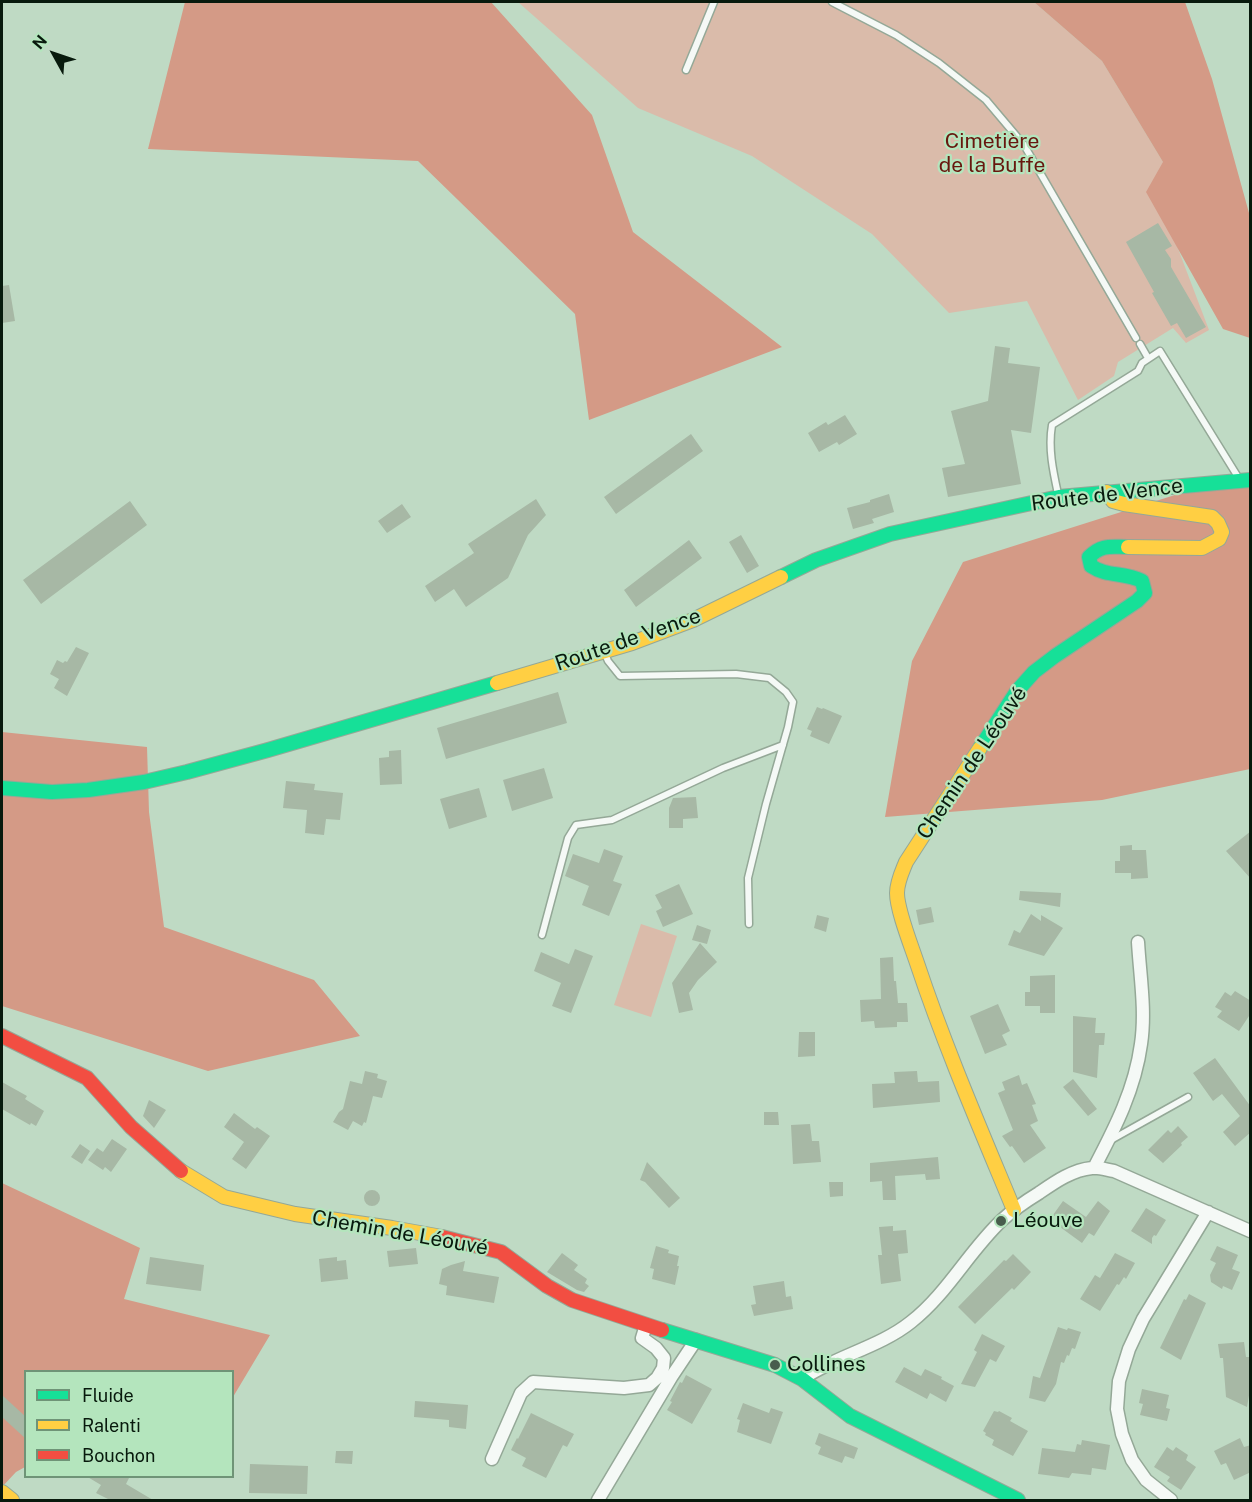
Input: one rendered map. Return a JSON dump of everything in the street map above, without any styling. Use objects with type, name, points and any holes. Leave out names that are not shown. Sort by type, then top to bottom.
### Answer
[{"type":"street","name":"Route de Vence","points":[[2,788],[52,792],[88,790],[144,782],[268,750],[632,643],[693,620],[816,560],[890,534],[1059,497],[1245,481]]},
{"type":"street","name":"Chemin de Léouvé","points":[[1014,1210],[932,1008],[901,913],[897,893],[906,861],[1017,691],[1034,672],[1137,602],[1145,593],[1142,581],[1130,575],[1097,571],[1090,566],[1089,557],[1096,550],[1106,547],[1202,548],[1220,539],[1223,531],[1220,524],[1212,517],[1124,504],[1113,501],[1107,492]]},
{"type":"street","points":[[1094,1168],[1114,1130],[1133,1084],[1142,1043],[1143,1012],[1138,942]]},
{"type":"street","name":"Chemin de Léouvé","points":[[2,1036],[87,1078],[131,1126],[181,1171],[224,1197],[296,1214],[454,1239],[501,1252],[547,1286],[572,1300],[775,1365],[802,1379],[850,1416],[1018,1500]]},
{"type":"street","points":[[802,1379],[817,1369],[891,1335],[911,1322],[932,1302],[1001,1221],[1046,1187],[1073,1173],[1094,1168],[1114,1170],[1251,1231]]},
{"type":"street","points":[[1172,1500],[1146,1480],[1132,1460],[1116,1409],[1119,1381],[1129,1349],[1143,1319],[1208,1212]]},
{"type":"street","points":[[492,1459],[521,1393],[533,1382],[624,1388],[649,1385],[663,1368],[664,1358],[656,1348],[642,1338],[646,1325]]},
{"type":"street","points":[[598,1500],[696,1340]]},
{"type":"street","points":[[2,1492],[12,1500]]},
{"type":"lane","points":[[686,70],[714,2]]},
{"type":"lane","points":[[832,2],[896,35],[939,63],[986,100],[1024,145],[1148,358]]},
{"type":"lane","points":[[1059,497],[1052,466],[1050,436],[1052,424],[1138,371],[1142,363],[1160,351],[1245,481]]},
{"type":"lane","points":[[603,651],[620,676],[735,674],[769,678],[786,692],[793,702],[748,878],[749,924]]},
{"type":"lane","points":[[542,935],[568,838],[576,825],[612,820],[723,768],[783,745]]},
{"type":"lane","points":[[1108,1142],[1188,1097]]},
{"type":"green space","name":"Cimetière de la Buffe","points":[[518,2],[1034,2],[1102,61],[1163,162],[1177,246],[1209,330],[1186,343],[1173,328],[1118,362],[1114,376],[1078,400],[1027,301],[949,313],[872,234],[752,156],[638,108]]},
{"type":"green space","points":[[641,924],[677,936],[651,1017],[614,1005]]},
{"type":"shaded area","points":[[185,2],[491,2],[592,115],[633,232],[782,347],[589,420],[575,314],[418,161],[148,149]]},
{"type":"shaded area","points":[[1034,2],[1185,2],[1212,79],[1250,215],[1250,338],[1223,329],[1146,192],[1163,162],[1102,61]]},
{"type":"shaded area","points":[[1197,488],[1250,488],[1250,769],[1102,800],[885,817],[912,661],[963,562]]},
{"type":"shaded area","points":[[2,732],[147,747],[149,812],[164,927],[314,980],[360,1036],[208,1071],[2,1006]]},
{"type":"shaded area","points":[[2,1183],[140,1248],[124,1299],[270,1335],[234,1395],[234,1370],[24,1370],[24,1468],[16,1472],[2,1487]]},
{"type":"building","points":[[1158,223],[1172,246],[1165,250],[1171,259],[1171,267],[1206,327],[1186,338],[1177,323],[1171,326],[1126,242]]},
{"type":"building","points":[[9,285],[15,321],[2,323],[2,286]]},
{"type":"building","points":[[995,346],[1010,348],[1008,363],[1040,367],[1031,433],[1011,430],[1021,484],[948,497],[942,468],[965,464],[951,411],[988,401]]},
{"type":"building","points":[[845,415],[857,434],[839,445],[837,442],[819,452],[808,433],[826,422],[828,425]]},
{"type":"building","points":[[691,434],[703,451],[616,514],[604,497]]},
{"type":"building","points":[[889,494],[894,512],[872,519],[874,523],[853,529],[847,508]]},
{"type":"building","points":[[536,499],[546,515],[528,535],[508,578],[466,607],[454,589],[435,602],[425,586],[474,553],[468,544]]},
{"type":"building","points":[[130,501],[147,525],[41,604],[23,580]]},
{"type":"building","points":[[402,504],[411,517],[387,533],[378,521]]},
{"type":"building","points":[[741,535],[759,566],[747,573],[729,542]]},
{"type":"building","points":[[689,540],[702,558],[636,607],[624,590]]},
{"type":"building","points":[[76,647],[89,653],[67,696],[54,688],[59,679],[50,674],[57,660],[67,662]]},
{"type":"building","points":[[558,692],[567,723],[446,759],[437,728]]},
{"type":"building","points":[[817,707],[842,716],[829,744],[810,736],[812,731],[807,729]]},
{"type":"building","points":[[401,750],[402,784],[380,785],[379,758],[389,757],[389,751]]},
{"type":"building","points":[[544,768],[553,798],[512,811],[503,780]]},
{"type":"building","points":[[286,781],[315,784],[314,790],[343,793],[340,820],[326,819],[324,835],[305,833],[307,810],[283,808]]},
{"type":"building","points":[[479,788],[487,817],[449,829],[440,799]]},
{"type":"building","points":[[696,797],[698,818],[683,819],[683,828],[669,828],[669,808],[673,798]]},
{"type":"building","points":[[1251,831],[1251,879],[1226,851]]},
{"type":"building","points":[[1132,845],[1132,850],[1146,850],[1148,878],[1131,879],[1131,873],[1115,873],[1115,861],[1120,861],[1120,846]]},
{"type":"building","points":[[604,849],[623,856],[613,881],[622,884],[609,916],[582,905],[589,886],[565,876],[573,854],[599,863]]},
{"type":"building","points":[[679,884],[693,914],[663,927],[656,911],[662,908],[655,895]]},
{"type":"building","points":[[1020,891],[1061,893],[1060,907],[1019,900]]},
{"type":"building","points":[[931,907],[934,922],[919,925],[916,910]]},
{"type":"building","points":[[1031,914],[1041,921],[1041,915],[1063,928],[1044,956],[1008,945],[1014,930],[1020,933]]},
{"type":"building","points":[[817,915],[829,918],[826,932],[814,928]]},
{"type":"building","points":[[697,925],[711,930],[707,944],[692,940]]},
{"type":"building","points":[[700,943],[717,962],[698,980],[689,993],[693,1010],[679,1013],[672,983]]},
{"type":"building","points":[[575,949],[593,956],[571,1013],[552,1006],[561,983],[534,971],[541,952],[569,964]]},
{"type":"building","points":[[893,957],[898,1003],[907,1003],[908,1022],[897,1022],[897,1027],[875,1028],[874,1021],[861,1022],[860,1000],[881,999],[880,958]]},
{"type":"building","points":[[1055,975],[1055,1013],[1040,1013],[1040,1006],[1025,1006],[1025,992],[1030,992],[1030,976]]},
{"type":"building","points":[[1235,991],[1251,1001],[1251,1013],[1239,1031],[1217,1017],[1222,1011],[1215,1007],[1225,992],[1231,996]]},
{"type":"building","points":[[998,1004],[1010,1031],[1002,1035],[1007,1045],[985,1054],[970,1016]]},
{"type":"building","points":[[1073,1016],[1096,1018],[1095,1033],[1105,1033],[1104,1045],[1099,1045],[1097,1078],[1073,1072]]},
{"type":"building","points":[[799,1032],[815,1032],[815,1056],[798,1057]]},
{"type":"building","points":[[1215,1058],[1251,1107],[1251,1132],[1235,1146],[1223,1132],[1240,1116],[1222,1094],[1213,1101],[1193,1073]]},
{"type":"building","points":[[365,1071],[378,1074],[377,1078],[387,1081],[382,1098],[373,1096],[366,1123],[364,1122],[362,1126],[353,1121],[348,1130],[333,1122],[343,1109],[350,1081],[362,1084]]},
{"type":"building","points":[[917,1071],[918,1082],[939,1081],[940,1102],[873,1108],[872,1084],[895,1083],[894,1072]]},
{"type":"building","points":[[1019,1075],[1022,1085],[1027,1083],[1036,1104],[1032,1105],[1038,1121],[1030,1125],[1046,1148],[1024,1163],[1002,1136],[1013,1130],[998,1093],[1005,1090],[1002,1082]]},
{"type":"building","points":[[1073,1079],[1097,1109],[1088,1116],[1063,1087]]},
{"type":"building","points":[[2,1082],[27,1096],[25,1099],[44,1111],[36,1126],[2,1109]]},
{"type":"building","points":[[149,1100],[166,1110],[154,1128],[143,1116]]},
{"type":"building","points":[[764,1112],[778,1112],[779,1125],[764,1125]]},
{"type":"building","points":[[234,1113],[255,1129],[257,1127],[270,1136],[246,1169],[232,1159],[244,1142],[224,1127]]},
{"type":"building","points":[[810,1124],[812,1141],[819,1141],[821,1162],[793,1164],[791,1125]]},
{"type":"building","points":[[1178,1126],[1188,1137],[1163,1163],[1148,1150],[1168,1130],[1171,1133]]},
{"type":"building","points":[[112,1139],[127,1149],[111,1172],[105,1167],[103,1170],[88,1160],[97,1148],[103,1152]]},
{"type":"building","points":[[80,1144],[90,1151],[82,1164],[71,1157]]},
{"type":"building","points":[[938,1157],[940,1179],[926,1180],[925,1174],[895,1176],[896,1200],[883,1200],[882,1181],[870,1182],[870,1163]]},
{"type":"building","points":[[647,1162],[680,1198],[669,1208],[645,1182],[640,1180]]},
{"type":"building","points":[[829,1182],[843,1182],[843,1196],[830,1197]]},
{"type":"building","points":[[369,1190],[375,1190],[380,1198],[378,1204],[369,1206],[364,1201],[364,1195]]},
{"type":"building","points":[[1063,1201],[1086,1217],[1098,1201],[1110,1211],[1094,1236],[1089,1233],[1082,1243],[1060,1227],[1064,1222],[1053,1215]]},
{"type":"building","points":[[1146,1208],[1166,1220],[1156,1236],[1152,1238],[1152,1244],[1131,1231]]},
{"type":"building","points":[[893,1226],[893,1231],[906,1230],[908,1253],[898,1254],[901,1281],[881,1284],[878,1255],[882,1255],[879,1227]]},
{"type":"building","points":[[656,1246],[679,1256],[675,1285],[652,1279],[654,1269],[650,1268]]},
{"type":"building","points":[[1217,1246],[1238,1255],[1232,1269],[1240,1272],[1232,1290],[1223,1286],[1222,1289],[1211,1282],[1210,1275],[1216,1263],[1210,1260]]},
{"type":"building","points":[[416,1248],[418,1264],[389,1267],[387,1251]]},
{"type":"building","points":[[562,1253],[578,1265],[574,1270],[587,1279],[585,1283],[589,1286],[584,1292],[547,1272]]},
{"type":"building","points":[[1115,1253],[1135,1263],[1126,1279],[1124,1277],[1119,1285],[1117,1284],[1100,1311],[1080,1299],[1095,1275],[1100,1278]]},
{"type":"building","points":[[1013,1254],[1031,1272],[975,1324],[958,1307],[1004,1260],[1006,1261]]},
{"type":"building","points":[[150,1257],[204,1265],[201,1291],[146,1284]]},
{"type":"building","points":[[337,1257],[337,1261],[346,1260],[348,1279],[321,1282],[319,1259]]},
{"type":"building","points":[[465,1261],[463,1271],[499,1277],[494,1303],[446,1295],[447,1286],[439,1284],[442,1269]]},
{"type":"building","points":[[784,1281],[786,1297],[791,1296],[793,1309],[754,1316],[751,1305],[756,1304],[753,1286]]},
{"type":"building","points":[[1189,1294],[1206,1303],[1181,1360],[1160,1348],[1184,1299],[1186,1300]]},
{"type":"building","points":[[1058,1327],[1081,1332],[1075,1349],[1072,1348],[1064,1363],[1061,1362],[1056,1384],[1045,1402],[1029,1398],[1033,1376],[1040,1378]]},
{"type":"building","points":[[982,1334],[1005,1346],[996,1362],[990,1359],[975,1387],[961,1384],[977,1352],[974,1350]]},
{"type":"building","points":[[1244,1342],[1246,1357],[1251,1357],[1251,1384],[1247,1407],[1226,1397],[1223,1358],[1220,1358],[1218,1344]]},
{"type":"building","points":[[904,1367],[921,1376],[925,1369],[954,1386],[946,1402],[930,1393],[927,1399],[895,1382]]},
{"type":"building","points":[[686,1375],[712,1389],[692,1424],[667,1410],[680,1382],[682,1383]]},
{"type":"building","points":[[1142,1389],[1169,1395],[1166,1408],[1170,1409],[1167,1421],[1140,1415],[1143,1404],[1139,1403]]},
{"type":"building","points":[[2,1395],[24,1415],[24,1437],[2,1417]]},
{"type":"building","points":[[415,1401],[468,1405],[466,1429],[449,1427],[449,1420],[414,1417]]},
{"type":"building","points":[[743,1403],[769,1413],[771,1408],[783,1412],[771,1444],[737,1432],[740,1420],[737,1419]]},
{"type":"building","points":[[994,1411],[999,1411],[1012,1418],[1010,1421],[1028,1431],[1013,1456],[992,1445],[994,1440],[985,1435],[983,1431]]},
{"type":"building","points":[[531,1413],[574,1434],[567,1447],[563,1445],[546,1478],[522,1466],[526,1458],[511,1450]]},
{"type":"building","points":[[819,1433],[858,1448],[854,1459],[845,1456],[842,1463],[818,1454],[821,1447],[815,1444]]},
{"type":"building","points":[[1240,1438],[1244,1447],[1251,1445],[1251,1472],[1234,1480],[1226,1463],[1221,1465],[1214,1451]]},
{"type":"building","points":[[1082,1440],[1110,1445],[1106,1470],[1092,1468],[1091,1475],[1072,1473],[1069,1478],[1038,1474],[1042,1448],[1075,1452],[1077,1444],[1081,1445]]},
{"type":"building","points":[[1167,1447],[1173,1451],[1176,1447],[1188,1455],[1186,1460],[1196,1467],[1181,1490],[1167,1481],[1170,1477],[1154,1467]]},
{"type":"building","points":[[336,1451],[353,1451],[352,1464],[335,1463]]},
{"type":"building","points":[[250,1464],[308,1466],[307,1494],[249,1493]]},
{"type":"building","points":[[89,1478],[129,1478],[126,1484],[153,1500],[110,1500],[96,1493],[101,1485]]},
{"type":"traffic: fast","points":[[781,577],[816,560],[890,534],[1059,497],[1250,480]]},
{"type":"traffic: fast","points":[[980,748],[1017,691],[1034,672],[1137,601],[1145,593],[1142,581],[1129,576],[1103,572],[1091,566],[1089,557],[1098,550],[1107,547],[1128,547]]},
{"type":"traffic: fast","points":[[2,788],[52,792],[88,790],[144,782],[268,750],[497,683]]},
{"type":"traffic: fast","points":[[662,1330],[775,1365],[802,1379],[850,1416],[1018,1500]]},
{"type":"traffic: slow","points":[[1107,492],[1113,501],[1124,504],[1212,517],[1222,532],[1219,539],[1202,548],[1128,547]]},
{"type":"traffic: slow","points":[[497,683],[632,643],[693,620],[781,577]]},
{"type":"traffic: slow","points":[[980,748],[906,862],[897,893],[899,909],[939,1026],[1014,1210]]},
{"type":"traffic: slow","points":[[181,1171],[224,1197],[295,1214],[442,1237]]},
{"type":"traffic: slow","points":[[2,1492],[12,1500]]},
{"type":"traffic: jam","points":[[2,1036],[87,1078],[131,1127],[181,1171]]},
{"type":"traffic: jam","points":[[442,1237],[501,1252],[547,1286],[572,1300],[662,1330]]},
{"type":"place","name":"Léouve","points":[[1001,1221]]},
{"type":"place","name":"Collines","points":[[775,1365]]}]
